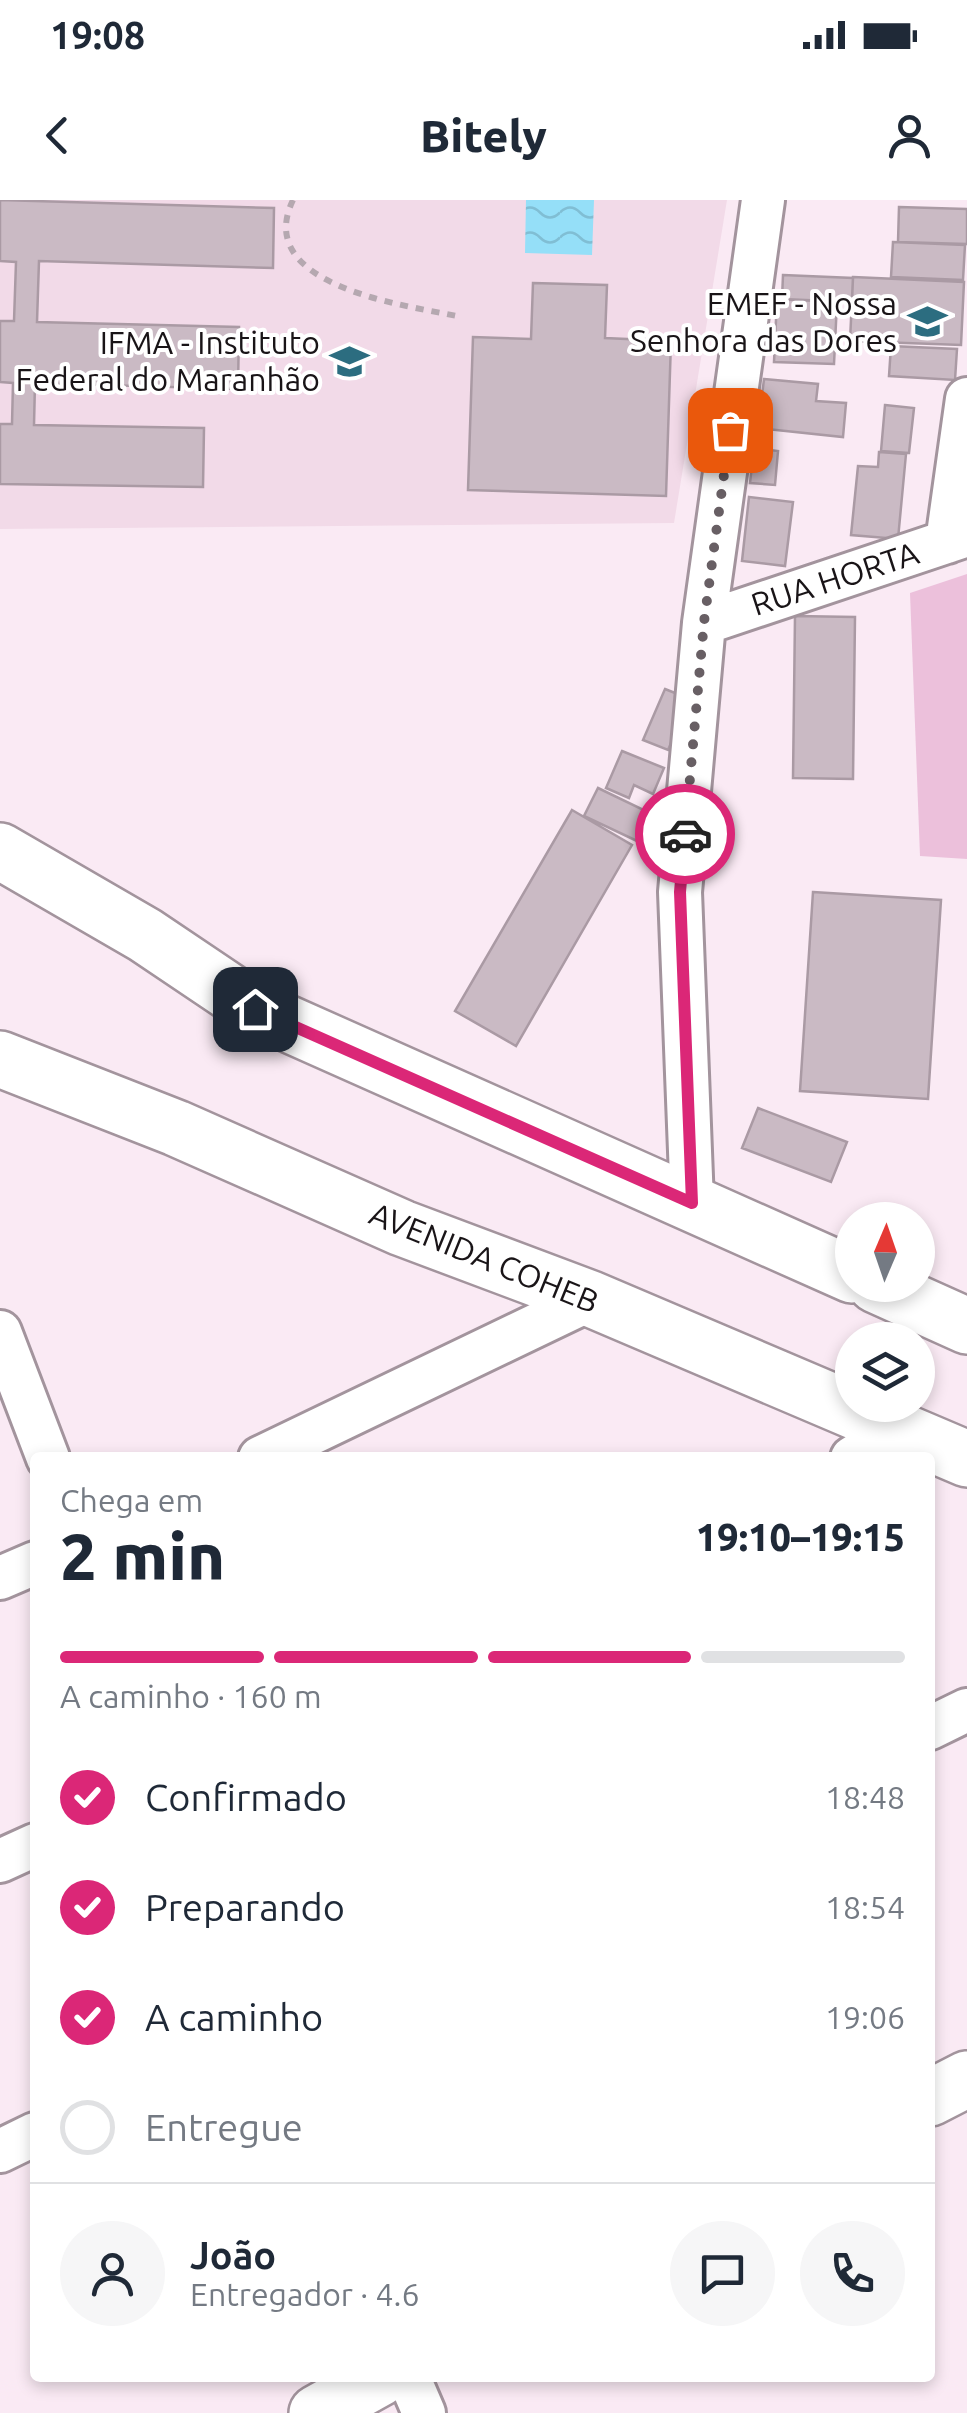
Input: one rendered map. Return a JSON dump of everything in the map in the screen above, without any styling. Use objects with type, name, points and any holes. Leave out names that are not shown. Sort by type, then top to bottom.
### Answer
[{"type":"main road","points":[[0,851],[145,935],[255,1009],[835,1267]]},
{"type":"main road","name":"AVENIDA COHEB","points":[[0,1059],[176,1128],[402,1228],[591,1299],[874,1444],[924,1452]]},
{"type":"main road","points":[[914,1302],[967,1326]]},
{"type":"main road","name":"AVENIDA COHEB","points":[[935,1454],[967,1459]]},
{"type":"main road","points":[[935,2095],[967,2079]]},
{"type":"main road","points":[[317,2413],[373,2382]]},
{"type":"street","points":[[692,1203],[680,892],[704,622],[763,200]]},
{"type":"street","points":[[957,538],[967,399]]},
{"type":"street","name":"RUA HORTA","points":[[704,622],[957,538]]},
{"type":"street","points":[[272,1452],[591,1299]]},
{"type":"street","points":[[0,1332],[46,1452]]},
{"type":"street","points":[[0,1578],[30,1565]]},
{"type":"street","points":[[935,1726],[967,1710]]},
{"type":"street","points":[[0,1861],[30,1847]]},
{"type":"street","points":[[0,2151],[30,2136]]},
{"type":"street","points":[[411,2382],[424,2413]]},
{"type":"path","points":[[293,200],[282,227],[286,244],[301,264],[366,297],[457,316]]},
{"type":"shaded area","name":"IFMA - Instituto Federal do Maranhão","points":[[0,200],[727,200],[674,523],[0,529]]},
{"type":"shaded area","points":[[967,574],[967,859],[920,856],[910,593]]},
{"type":"water","points":[[526,200],[594,200],[592,255],[525,253]]},
{"type":"building","points":[[0,200],[274,208],[273,268],[39,261],[37,322],[239,327],[238,389],[35,383],[34,425],[204,428],[203,487],[0,484],[0,424],[12,424],[13,383],[0,382],[0,321],[14,321],[16,262],[0,261]]},
{"type":"building","points":[[899,207],[967,209],[967,244],[898,242]]},
{"type":"building","points":[[893,242],[965,245],[963,280],[891,277]]},
{"type":"building","points":[[783,275],[853,278],[852,302],[782,299]]},
{"type":"building","points":[[853,277],[964,282],[961,345],[850,341]]},
{"type":"building","points":[[533,283],[607,285],[605,338],[671,341],[666,496],[468,490],[473,337],[531,339]]},
{"type":"building","points":[[777,299],[837,302],[834,364],[774,362]]},
{"type":"building","points":[[891,346],[957,349],[955,380],[889,376]]},
{"type":"building","points":[[764,379],[818,384],[816,401],[846,403],[843,437],[758,428]]},
{"type":"building","points":[[885,405],[914,408],[909,453],[881,451]]},
{"type":"building","points":[[754,448],[778,451],[775,485],[750,483]]},
{"type":"building","points":[[879,452],[906,454],[898,539],[851,535],[858,466],[878,467]]},
{"type":"building","points":[[749,497],[793,502],[785,566],[742,561]]},
{"type":"building","points":[[795,616],[855,617],[853,779],[793,778]]},
{"type":"building","points":[[665,689],[690,699],[668,750],[643,740]]},
{"type":"building","points":[[622,751],[664,768],[653,794],[634,785],[629,798],[606,788]]},
{"type":"building","points":[[598,788],[650,813],[637,841],[584,816]]},
{"type":"building","points":[[572,810],[632,845],[516,1046],[455,1011]]},
{"type":"building","points":[[813,892],[941,900],[928,1099],[800,1091]]},
{"type":"building","points":[[758,1108],[847,1142],[831,1182],[742,1148]]},
{"type":"way so far","points":[[685,834],[704,622],[730,430]]},
{"type":"place","name":"EMEF - Nossa Senhora das Dores","points":[[927,322]]},
{"type":"place","name":"IFMA - Instituto Federal do Maranhão","points":[[350,361]]},
{"type":"route","points":[[255,1009],[692,1203],[680,892],[685,834]]}]
